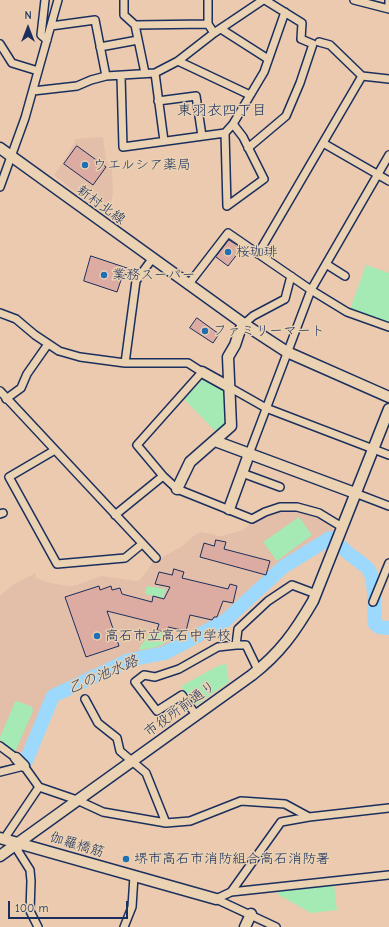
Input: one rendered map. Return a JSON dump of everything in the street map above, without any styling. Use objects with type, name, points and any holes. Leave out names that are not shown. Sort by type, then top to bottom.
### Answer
[{"type":"street","points":[[45,0],[41,35],[47,40]]},
{"type":"street","points":[[0,187],[25,118],[58,0]]},
{"type":"street","points":[[124,0],[124,15],[135,25],[145,74]]},
{"type":"street","points":[[208,0],[208,24],[214,33]]},
{"type":"street","points":[[33,91],[77,86],[106,76],[121,76],[155,72],[178,61],[214,33],[264,0],[302,23],[301,39],[313,44],[300,83],[286,116],[248,148]]},
{"type":"street","points":[[354,0],[388,9],[389,0]]},
{"type":"street","points":[[121,76],[123,147],[225,133],[233,124],[264,72],[285,12]]},
{"type":"street","points":[[51,26],[96,20],[106,76]]},
{"type":"street","points":[[135,25],[208,24]]},
{"type":"street","points":[[221,29],[268,59]]},
{"type":"street","points":[[100,47],[138,40]]},
{"type":"street","points":[[319,42],[330,45],[362,76],[389,79]]},
{"type":"street","points":[[0,44],[12,63],[38,71]]},
{"type":"street","points":[[178,61],[250,95]]},
{"type":"street","points":[[155,72],[164,141]]},
{"type":"street","points":[[258,254],[362,76]]},
{"type":"street","points":[[158,101],[196,96],[202,136]]},
{"type":"street","points":[[225,133],[227,206],[264,179],[243,137],[233,124]]},
{"type":"street","points":[[323,143],[389,181]]},
{"type":"street","name":"新村北線","points":[[0,148],[187,284],[287,352],[389,397]]},
{"type":"street","points":[[229,509],[311,290],[389,155]]},
{"type":"street","points":[[187,284],[228,232],[311,290],[347,312],[389,327]]},
{"type":"street","points":[[125,363],[136,281],[152,259]]},
{"type":"street","points":[[326,264],[345,276]]},
{"type":"street","points":[[177,489],[190,462],[231,426],[228,357],[235,345],[240,330],[253,316],[285,299],[291,276]]},
{"type":"street","points":[[0,313],[16,319],[35,336],[59,351],[80,357],[125,363],[188,363],[266,408],[389,455]]},
{"type":"street","points":[[6,399],[20,388],[27,374],[48,344]]},
{"type":"street","points":[[202,372],[137,445],[162,476],[177,489],[252,519],[265,512],[280,507],[298,508],[319,513],[342,527]]},
{"type":"street","points":[[0,391],[156,558]]},
{"type":"street","name":"市役所前通り","points":[[0,856],[258,670],[278,652],[299,625],[316,594],[389,409]]},
{"type":"street","points":[[215,441],[389,506]]},
{"type":"street","points":[[55,450],[9,477],[56,564],[125,558],[142,544]]},
{"type":"street","points":[[242,473],[280,487]]},
{"type":"street","points":[[115,515],[162,476]]},
{"type":"street","points":[[373,602],[389,563]]},
{"type":"street","points":[[236,645],[238,629],[268,601],[292,585],[316,594]]},
{"type":"street","points":[[196,715],[182,695],[157,711],[135,682],[144,675],[155,677],[179,669],[218,647],[236,645],[246,645],[258,670]]},
{"type":"street","points":[[85,699],[98,723],[117,738],[120,751],[146,773],[166,823]]},
{"type":"street","points":[[0,746],[24,766],[39,787],[76,800],[103,812],[166,823],[190,821],[241,801],[285,804],[309,817]]},
{"type":"street","points":[[0,772],[24,766]]},
{"type":"street","points":[[2,838],[39,787]]},
{"type":"street","points":[[230,892],[281,822],[309,817],[389,808]]},
{"type":"street","name":"伽羅橋筋","points":[[2,838],[216,899]]},
{"type":"street","points":[[20,842],[18,851],[30,870],[30,911],[38,927]]},
{"type":"street","points":[[216,899],[230,892],[389,875]]},
{"type":"street","points":[[124,927],[132,907],[134,876]]},
{"type":"street","points":[[216,899],[251,914],[276,927]]},
{"type":"street","points":[[245,927],[251,914]]},
{"type":"shaded area","points":[[103,137],[106,160],[112,169],[113,192],[110,208],[99,207],[75,192],[54,175],[76,139]]},
{"type":"shaded area","name":"高石市立高石中学校","points":[[306,510],[330,522],[333,530],[330,536],[283,567],[224,620],[165,652],[123,661],[54,693],[48,701],[27,755],[18,751],[14,753],[0,741],[0,596],[14,584],[36,573],[35,578],[50,583],[70,586],[101,576],[137,581],[141,579],[153,562],[181,547],[196,534],[201,532],[222,536],[243,530],[251,521],[272,511]]},
{"type":"green space","points":[[366,265],[389,273],[389,324],[350,309]]},
{"type":"green space","points":[[207,379],[226,390],[228,414],[225,424],[218,434],[184,399],[202,380]]},
{"type":"green space","points":[[299,517],[312,535],[277,561],[263,542]]},
{"type":"green space","points":[[147,586],[166,589],[163,598],[145,594]]},
{"type":"green space","points":[[157,630],[173,634],[170,639],[163,644],[140,650],[139,648],[151,632]]},
{"type":"green space","points":[[226,663],[229,682],[197,705],[192,704],[181,686]]},
{"type":"green space","points":[[17,701],[32,707],[33,711],[15,752],[0,740],[0,737],[15,702]]},
{"type":"green space","points":[[334,885],[337,910],[311,913],[277,894],[279,891]]},
{"type":"building","name":"ウエルシア薬局","points":[[77,146],[106,167],[93,185],[64,164]]},
{"type":"building","name":"桜珈琲","points":[[229,240],[242,248],[228,266],[216,257]]},
{"type":"building","name":"業務スーパー","points":[[91,256],[130,269],[128,275],[123,274],[117,292],[84,281]]},
{"type":"building","name":"ファミリーマート","points":[[197,318],[219,334],[213,343],[190,328]]},
{"type":"building","points":[[216,540],[226,542],[224,549],[270,561],[266,575],[200,557],[204,543],[214,546]]},
{"type":"building","points":[[174,569],[184,572],[182,578],[228,589],[230,584],[237,586],[233,603],[223,601],[217,617],[214,617],[212,620],[190,615],[186,631],[168,627],[167,633],[157,630],[159,624],[107,611],[119,646],[86,657],[65,597],[99,586],[100,590],[111,586],[112,590],[120,588],[122,594],[152,602],[153,596],[164,599],[170,587],[155,584],[159,572],[172,575]]},
{"type":"waterway","name":"乙の池水路","points":[[26,761],[53,696],[129,660],[165,653],[225,621],[283,567],[330,538]]},
{"type":"waterway","name":"乙の池水路","points":[[342,547],[362,563],[371,574],[374,587],[375,624],[379,627],[389,628]]},
{"type":"place","name":"ウエルシア薬局","points":[[85,165]]},
{"type":"place","name":"桜珈琲","points":[[228,252]]},
{"type":"place","name":"業務スーパー","points":[[104,275]]},
{"type":"place","name":"ファミリーマート","points":[[205,331]]},
{"type":"place","name":"高石市立高石中学校","points":[[97,636]]},
{"type":"place","name":"堺市高石市消防組合高石消防署","points":[[126,859]]},
{"type":"district","name":"東羽衣四丁目","points":[[222,111]]}]
